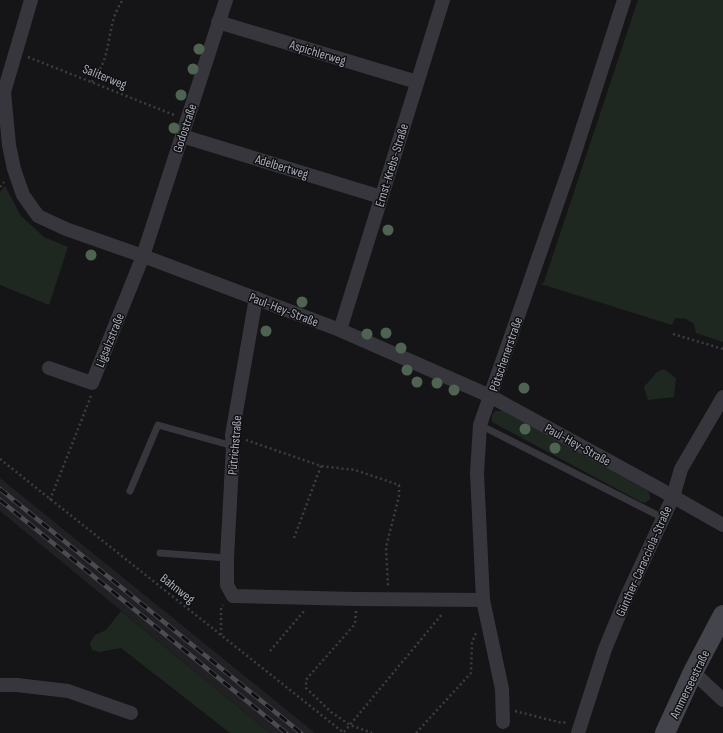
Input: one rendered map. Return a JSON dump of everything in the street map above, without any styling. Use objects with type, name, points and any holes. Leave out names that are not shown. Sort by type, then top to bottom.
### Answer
[{"type":"main road","name":"Ammerseestraße","points":[[665,733],[693,672],[723,615]]},
{"type":"street","name":"Paul-Hey-Straße","points":[[31,0],[2,92],[9,145],[14,169],[23,196],[38,216],[66,229],[143,256],[340,330],[490,396],[723,525]]},
{"type":"street","name":"Godostraße","points":[[143,256],[226,0]]},
{"type":"street","name":"Ernst-Krebs-Straße","points":[[340,330],[443,0]]},
{"type":"street","name":"Pötschenerstraße","points":[[503,722],[502,689],[484,605],[477,473],[480,424],[572,161],[624,0]]},
{"type":"street","name":"Aspichlerweg","points":[[218,22],[417,82]]},
{"type":"street","name":"Adelbertweg","points":[[182,136],[381,197]]},
{"type":"street","name":"Ligsalzstraße","points":[[49,368],[92,383],[143,256]]},
{"type":"street","name":"Pütrichstraße","points":[[231,592],[227,585],[227,558],[233,441],[256,298]]},
{"type":"street","name":"Günther-Caracciola-Straße","points":[[580,728],[605,649],[626,598],[673,497],[681,469],[723,397]]},
{"type":"street","points":[[231,592],[233,596],[357,599],[455,599],[484,605]]},
{"type":"street","points":[[693,672],[723,700]]},
{"type":"street","points":[[0,685],[17,685],[68,691],[131,713]]},
{"type":"lane","points":[[130,491],[158,424],[233,441]]},
{"type":"lane","points":[[480,424],[663,518]]},
{"type":"lane","points":[[160,553],[227,558]]},
{"type":"path","points":[[92,82],[105,58],[111,26],[123,0]]},
{"type":"path","name":"Saliterweg","points":[[15,51],[187,120]]},
{"type":"path","points":[[673,334],[723,349]]},
{"type":"path","points":[[50,500],[93,391],[92,383]]},
{"type":"path","points":[[233,441],[321,466],[355,470],[399,485],[399,496],[386,547],[389,599]]},
{"type":"path","name":"Bahnweg","points":[[0,459],[344,733]]},
{"type":"path","points":[[294,538],[321,466]]},
{"type":"path","points":[[221,635],[221,608],[231,592]]},
{"type":"path","points":[[270,651],[306,608],[308,598]]},
{"type":"path","points":[[357,599],[355,624],[306,680],[306,688],[331,712],[350,724],[372,733]]},
{"type":"path","points":[[344,733],[455,599]]},
{"type":"path","points":[[416,733],[471,673],[472,642],[484,605]]},
{"type":"path","points":[[503,707],[562,722],[569,722],[580,728]]},
{"type":"shaded area","points":[[638,0],[723,0],[723,342],[696,333],[694,324],[686,319],[675,318],[672,325],[541,284],[544,282]]},
{"type":"shaded area","points":[[5,186],[21,216],[44,237],[68,247],[49,305],[0,285],[0,192]]},
{"type":"shaded area","points":[[664,369],[676,378],[674,397],[648,400],[644,387],[657,372]]},
{"type":"shaded area","points":[[495,411],[503,411],[648,491],[650,499],[645,503],[641,502],[492,422],[492,415]]},
{"type":"shaded area","points":[[0,478],[315,733],[270,733],[0,511]]},
{"type":"shaded area","points":[[121,611],[270,733],[230,733],[121,648],[99,652],[92,650],[90,643],[95,635],[106,630]]},
{"type":"railway","points":[[0,489],[301,733]]},
{"type":"railway","points":[[0,500],[286,733]]}]
